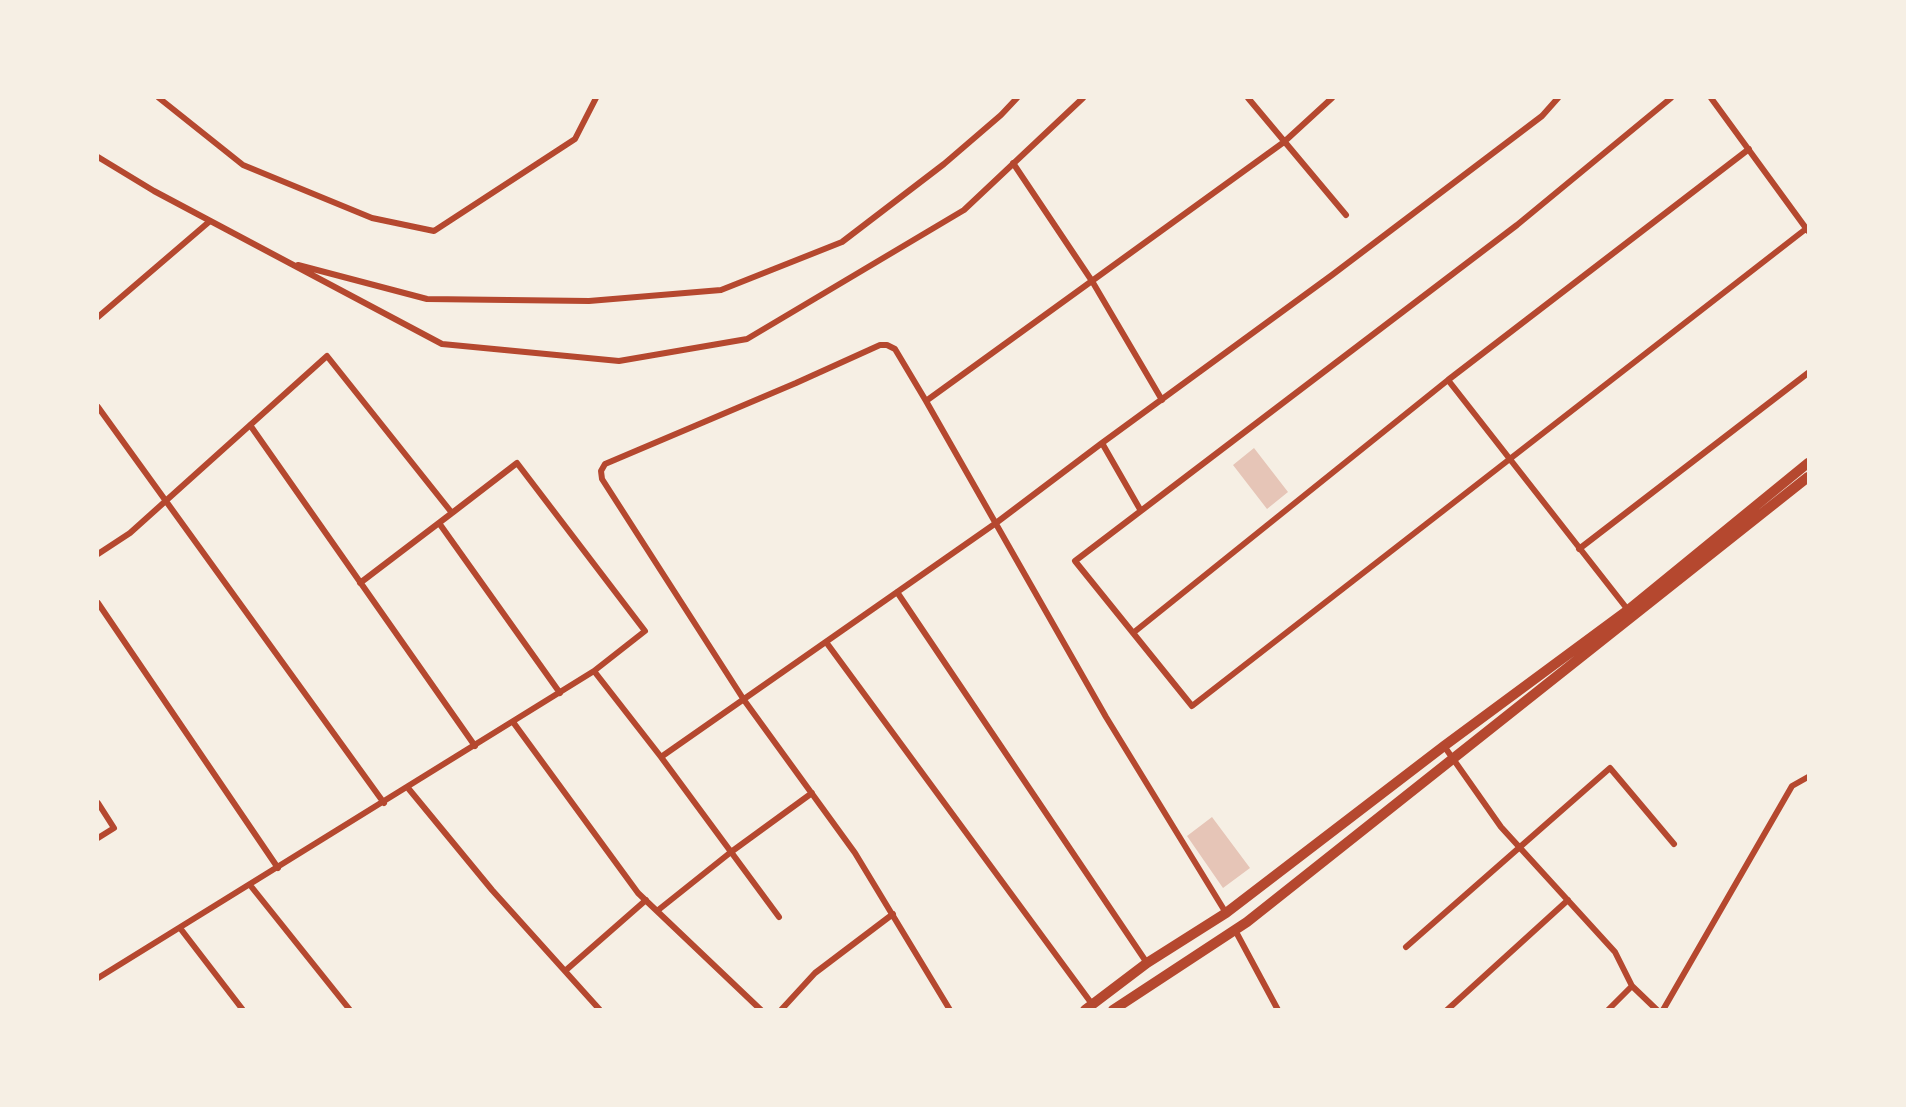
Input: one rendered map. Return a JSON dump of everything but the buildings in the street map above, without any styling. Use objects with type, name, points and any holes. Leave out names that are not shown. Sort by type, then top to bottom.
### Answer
[{"type":"street","points":[[159,98],[243,165],[372,218],[434,231],[575,139],[596,98]]},
{"type":"street","points":[[287,262],[427,299],[589,301],[721,290],[842,242],[944,164],[1001,115],[1017,98]]},
{"type":"street","points":[[98,158],[210,221],[442,344],[619,361],[747,339],[964,210],[1083,98]]},
{"type":"street","points":[[1248,98],[1346,215]]},
{"type":"street","points":[[926,401],[1284,142],[1332,98]]},
{"type":"street","points":[[661,758],[996,523],[1332,275],[1542,116],[1558,98]]},
{"type":"street","points":[[1671,98],[1517,225],[1075,561],[1191,706],[1808,230],[1711,98]]},
{"type":"street","points":[[1133,633],[1448,380],[1749,149]]},
{"type":"street","points":[[1014,163],[1092,281],[1162,400]]},
{"type":"street","points":[[98,317],[210,221]]},
{"type":"street","points":[[950,1010],[855,853],[744,700],[602,479],[601,471],[605,464],[880,345],[887,345],[895,349],[1106,717],[1226,913]]},
{"type":"street","points":[[98,554],[130,533],[327,356],[452,513]]},
{"type":"street","points":[[1579,549],[1809,374]]},
{"type":"street","points":[[1448,380],[1628,610]]},
{"type":"street","points":[[98,407],[384,803]]},
{"type":"street","points":[[250,425],[475,746]]},
{"type":"street","points":[[1102,443],[1141,511]]},
{"type":"street","points":[[98,978],[560,693],[594,671],[645,631],[517,463],[360,583]]},
{"type":"street","points":[[826,642],[1088,1007],[1147,963],[1226,913],[1444,746],[1628,610],[1809,463]]},
{"type":"street","points":[[1113,1010],[1235,930],[1809,477]]},
{"type":"street","points":[[439,523],[560,693]]},
{"type":"street","points":[[897,592],[1147,963]]},
{"type":"street","points":[[98,603],[278,868]]},
{"type":"street","points":[[594,671],[779,917]]},
{"type":"street","points":[[513,722],[645,900],[761,1010]]},
{"type":"street","points":[[1444,746],[1501,827],[1615,952],[1632,986],[1657,1010]]},
{"type":"street","points":[[1406,947],[1610,768],[1674,844]]},
{"type":"street","points":[[1663,1010],[1792,786],[1809,777]]},
{"type":"street","points":[[408,788],[492,890],[600,1010]]},
{"type":"street","points":[[657,911],[731,852],[812,793]]},
{"type":"street","points":[[98,803],[114,828],[98,838]]},
{"type":"street","points":[[250,885],[350,1010]]},
{"type":"street","points":[[565,971],[645,900]]},
{"type":"street","points":[[1447,1010],[1568,900]]},
{"type":"street","points":[[781,1010],[815,973],[893,914]]},
{"type":"street","points":[[180,928],[243,1010]]},
{"type":"street","points":[[1235,930],[1278,1010]]},
{"type":"street","points":[[1608,1010],[1632,986]]}]
